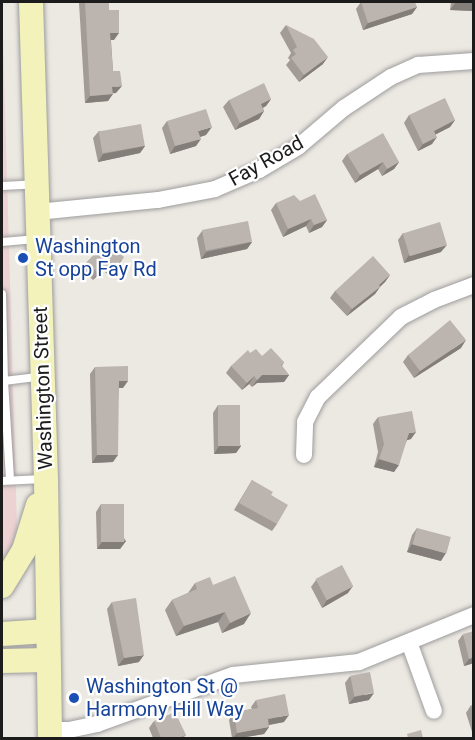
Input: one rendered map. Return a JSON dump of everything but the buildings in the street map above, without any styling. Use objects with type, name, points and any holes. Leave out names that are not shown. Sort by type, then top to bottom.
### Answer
[{"type":"main road","name":"Washington Street","points":[[31,2],[46,479],[47,660],[53,736]]},
{"type":"main road","points":[[2,586],[24,550],[46,479]]},
{"type":"main road","points":[[2,634],[47,631]]},
{"type":"main road","points":[[2,661],[47,660]]},
{"type":"street","name":"Fay Road","points":[[37,212],[158,200],[215,189],[259,170],[297,147],[344,108],[391,77],[418,65],[474,62]]},
{"type":"street","points":[[304,455],[305,422],[318,398],[401,317],[434,300],[474,285]]},
{"type":"street","points":[[53,736],[97,724],[233,675],[359,662],[474,615]]},
{"type":"street","points":[[409,642],[434,711]]},
{"type":"lane","points":[[2,186],[36,184]]},
{"type":"lane","points":[[2,242],[38,239]]},
{"type":"lane","points":[[2,294],[6,481],[46,479]]},
{"type":"lane","points":[[4,381],[42,376]]},
{"type":"shaded area","points":[[2,3],[17,528],[2,567]]},
{"type":"place","name":"Washington St opp Fay Rd","points":[[23,258]]},
{"type":"place","name":"Washington St @ Harmony Hill Way","points":[[74,698]]}]
